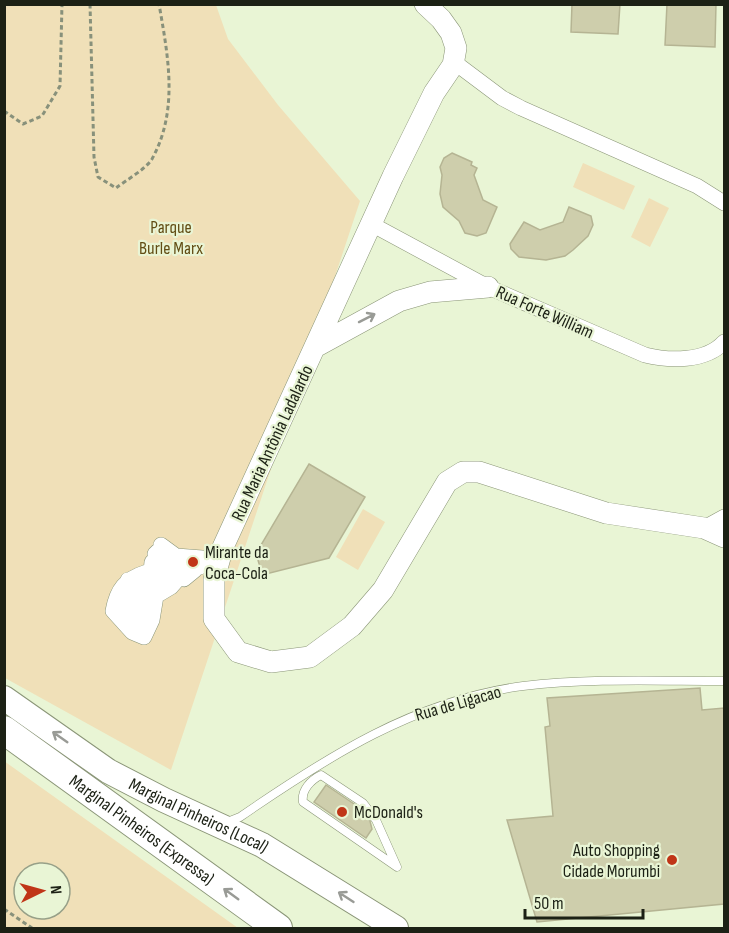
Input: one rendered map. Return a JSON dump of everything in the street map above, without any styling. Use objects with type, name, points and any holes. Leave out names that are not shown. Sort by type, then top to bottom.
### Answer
[{"type":"highway","name":"Marginal Pinheiros (Expressa)","points":[[4,730],[278,928]]},
{"type":"main road","name":"Marginal Pinheiros (Local)","points":[[4,698],[108,771],[164,800],[220,824],[292,862],[396,928]]},
{"type":"street","points":[[425,4],[452,33],[456,48],[454,62],[502,98],[696,186],[724,203]]},
{"type":"street","name":"Rua Maria Antônia Ladalardo","points":[[454,62],[434,93],[223,547],[214,579],[214,619],[238,652],[271,662],[310,657],[352,626],[383,590],[447,482],[463,472],[478,472],[606,513],[704,528],[724,537]]},
{"type":"street","name":"Rua Forte William","points":[[373,225],[488,287],[654,357],[682,359],[724,344]]},
{"type":"street","points":[[315,347],[399,301],[430,292],[488,287]]},
{"type":"street","points":[[704,528],[724,518]]},
{"type":"street","points":[[136,585],[119,606],[133,624],[143,627],[144,613],[149,600],[163,587],[152,577],[133,584],[126,607],[131,616],[138,616],[138,608],[151,595],[155,586],[139,584],[136,585],[116,593],[113,611],[132,632],[144,637],[152,620],[156,596],[171,587],[177,580],[165,581],[158,576],[152,571],[152,562],[184,579],[195,570],[174,566],[155,554],[158,550],[169,562],[200,567],[202,558],[176,556],[161,545]]},
{"type":"lane","name":"Rua de Ligacao","points":[[220,824],[240,817],[315,765],[368,736],[411,717],[484,693],[579,681],[724,681]]},
{"type":"lane","points":[[321,775],[326,776],[363,803],[376,820],[397,867],[306,806],[302,797],[314,778],[321,775]]},
{"type":"path","points":[[4,111],[23,124],[42,116],[60,86],[62,4]]},
{"type":"path","points":[[90,4],[94,157],[98,177],[116,188],[151,160],[169,114],[169,61],[159,4]]},
{"type":"path","points":[[4,909],[32,928]]},
{"type":"green space","name":"Parque Burle Marx","points":[[5,5],[216,5],[228,39],[278,105],[360,201],[171,770],[5,678]]},
{"type":"green space","points":[[583,163],[635,186],[624,210],[573,187]]},
{"type":"green space","points":[[649,198],[669,208],[650,247],[631,237]]},
{"type":"green space","points":[[363,509],[385,522],[358,570],[336,557]]},
{"type":"green space","points":[[4,761],[238,928],[5,928]]},
{"type":"building","points":[[572,4],[620,4],[618,34],[571,32]]},
{"type":"building","points":[[667,4],[716,4],[715,47],[665,45]]},
{"type":"building","points":[[452,153],[472,162],[471,165],[477,168],[474,175],[483,200],[497,207],[486,233],[477,236],[465,233],[459,221],[443,207],[440,194],[442,175],[440,167],[444,158]]},
{"type":"building","points":[[569,207],[591,216],[593,225],[588,236],[565,256],[546,260],[519,257],[511,249],[510,244],[524,222],[540,230],[563,222]]},
{"type":"building","points":[[309,464],[365,497],[329,558],[266,574],[261,570],[257,557],[260,556],[258,550]]},
{"type":"building","points":[[700,688],[702,710],[724,708],[724,904],[537,922],[507,820],[553,816],[545,727],[550,726],[547,698]]},
{"type":"building","points":[[326,785],[360,808],[370,821],[372,829],[366,838],[314,802]]},
{"type":"place","name":"Mirante da Coca-Cola","points":[[193,562]]},
{"type":"place","name":"McDonald's","points":[[342,812]]},
{"type":"place","name":"Auto Shopping Cidade Morumbi","points":[[672,860]]}]
